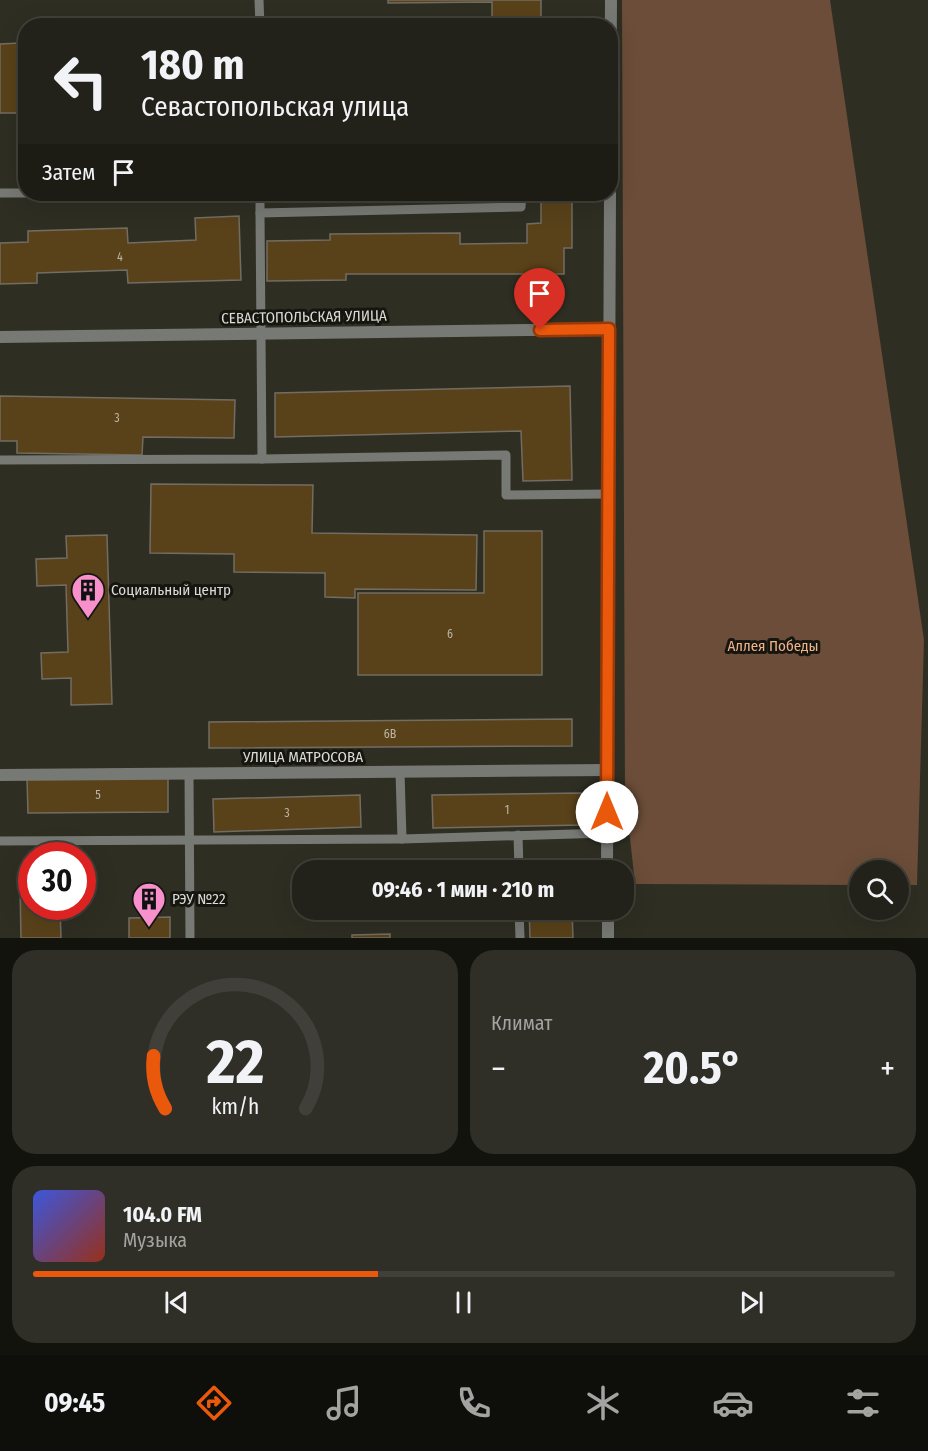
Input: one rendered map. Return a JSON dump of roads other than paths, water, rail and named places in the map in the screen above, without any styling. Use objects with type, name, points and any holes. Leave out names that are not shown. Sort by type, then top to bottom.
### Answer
[{"type":"street","points":[[611,0],[611,18]]},
{"type":"street","points":[[608,860],[610,201]]},
{"type":"street","name":"СЕВАСТОПОЛЬСКАЯ УЛИЦА","points":[[0,338],[609,329]]},
{"type":"street","name":"УЛИЦА МАТРОСОВА","points":[[0,775],[607,770]]},
{"type":"street","points":[[608,920],[608,938]]},
{"type":"lane","points":[[260,0],[260,18]]},
{"type":"lane","points":[[0,193],[18,193]]},
{"type":"lane","points":[[260,201],[262,459]]},
{"type":"lane","points":[[260,213],[521,207],[521,201]]},
{"type":"lane","points":[[0,460],[506,455],[506,495],[609,494]]},
{"type":"lane","points":[[400,772],[402,838]]},
{"type":"lane","points":[[189,773],[190,938]]},
{"type":"lane","points":[[0,841],[189,841],[608,833]]},
{"type":"lane","points":[[518,835],[519,860]]},
{"type":"lane","points":[[519,920],[520,938]]},
{"type":"place","name":"Социальный центр","points":[[88,619]]},
{"type":"place","name":"РЭУ №22","points":[[149,928]]},
{"type":"park label","name":"Аллея Победы","points":[[773,646]]}]
